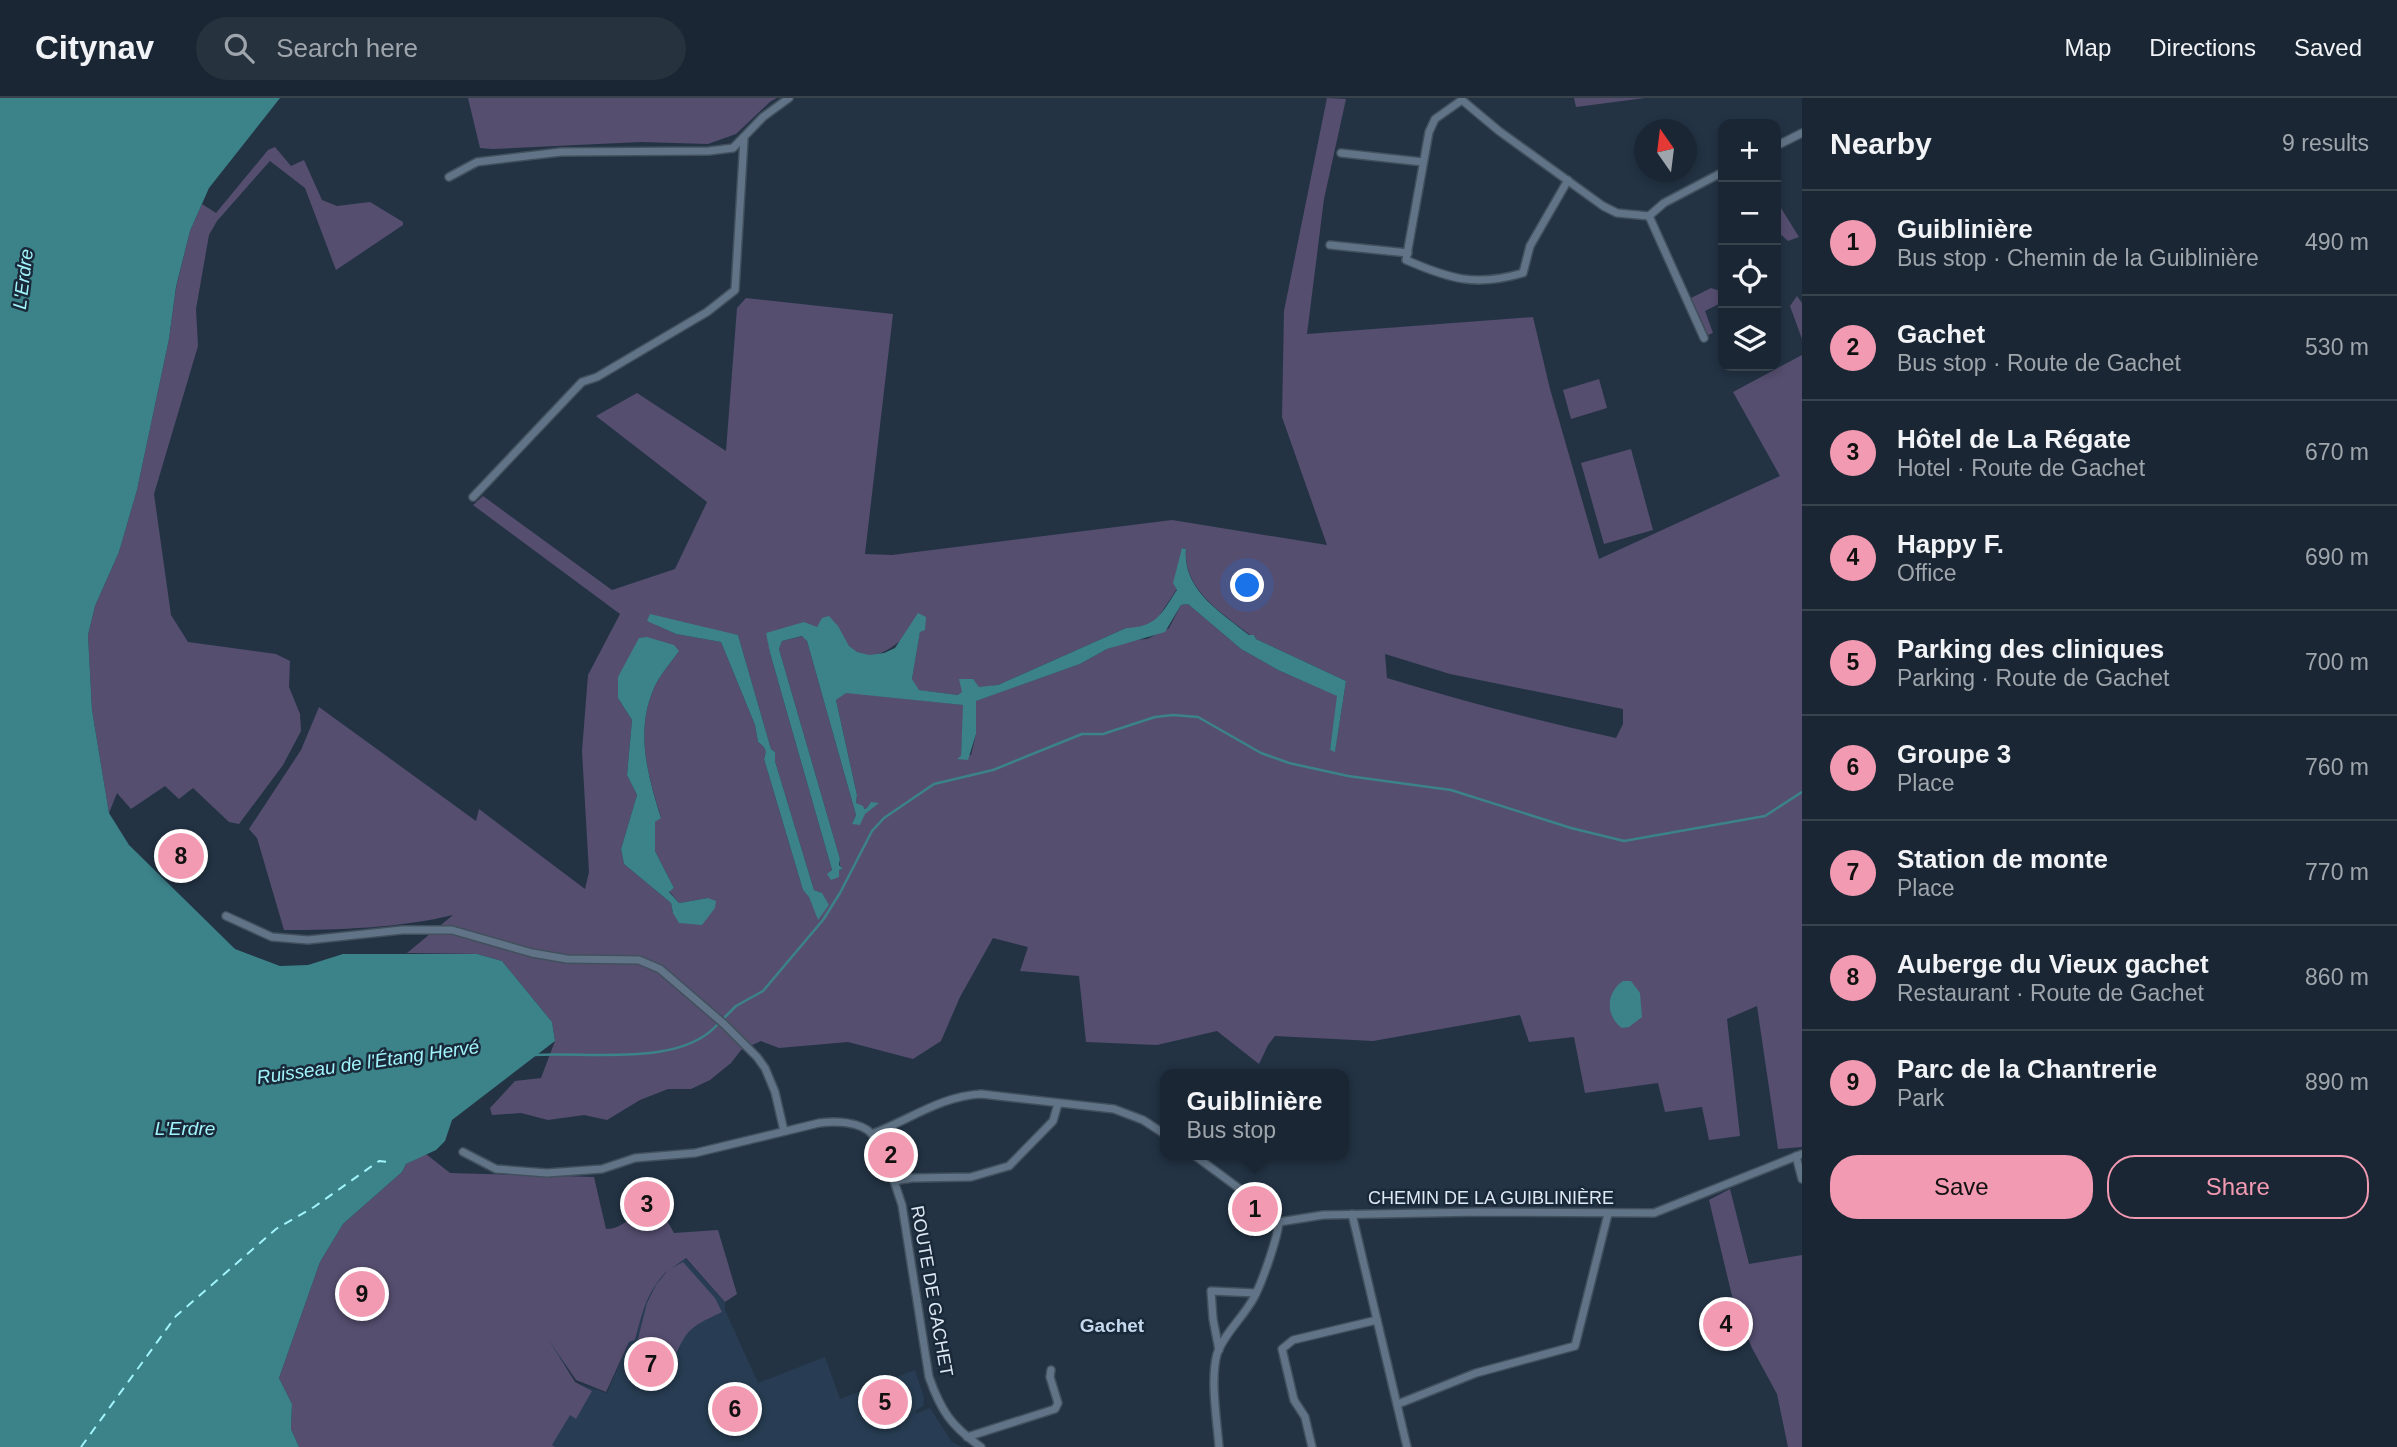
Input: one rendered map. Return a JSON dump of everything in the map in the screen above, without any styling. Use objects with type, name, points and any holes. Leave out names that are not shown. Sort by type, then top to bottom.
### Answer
[{"type":"street","points":[[449,177],[477,162],[561,152],[709,151],[733,148],[763,117],[789,98]]},
{"type":"street","points":[[1568,180],[1530,246],[1522,273],[1508,278],[1473,281],[1451,277],[1406,260],[1429,132],[1435,119],[1462,99],[1499,131],[1568,180],[1603,206],[1617,213],[1649,216],[1664,203],[1718,175]]},
{"type":"street","points":[[1781,144],[1802,133]]},
{"type":"street","points":[[473,497],[582,382],[597,377],[707,312],[736,290],[744,139]]},
{"type":"street","points":[[1341,153],[1423,162]]},
{"type":"street","points":[[1649,216],[1704,338]]},
{"type":"street","points":[[1329,245],[1408,253]]},
{"type":"street","points":[[226,916],[272,937],[308,940],[402,930],[452,930],[532,953],[567,959],[639,960],[660,969],[721,1021],[765,1068],[775,1092],[784,1131]]},
{"type":"street","points":[[463,1152],[496,1169],[547,1174],[602,1169],[635,1158],[695,1153],[830,1122],[863,1127],[872,1134],[905,1121],[945,1100],[964,1095],[1017,1096],[1058,1104],[1114,1108],[1143,1120],[1160,1131]]},
{"type":"street","points":[[894,1181],[971,1177],[1009,1166],[1053,1121],[1058,1104]]},
{"type":"street","name":"ROUTE DE GACHET","points":[[872,1134],[902,1205],[929,1377],[946,1417],[981,1447]]},
{"type":"street","points":[[1799,1155],[1802,1179]]},
{"type":"street","name":"CHEMIN DE LA GUIBLINIÈRE","points":[[1279,1222],[1323,1215],[1352,1214],[1654,1213],[1799,1155]]},
{"type":"street","points":[[1201,1160],[1256,1201],[1279,1222],[1277,1237],[1256,1293],[1216,1357],[1215,1393],[1219,1447]]},
{"type":"street","points":[[1352,1214],[1407,1447]]},
{"type":"street","points":[[1398,1404],[1476,1373],[1575,1346],[1608,1214]]},
{"type":"street","points":[[1219,1350],[1211,1291],[1256,1293]]},
{"type":"street","points":[[1312,1447],[1305,1417],[1294,1400],[1282,1349],[1293,1340],[1377,1320]]},
{"type":"street","points":[[967,1437],[1055,1409],[1058,1403],[1050,1377],[1051,1370]]},
{"type":"shaded area","points":[[468,98],[777,98],[736,134],[708,144],[641,142],[493,149],[480,148]]},
{"type":"shaded area","points":[[1327,98],[1346,99],[1324,199],[1307,334],[1533,317],[1550,389],[1599,559],[1780,476],[1733,392],[1772,371],[1781,371],[1781,366],[1802,355],[1802,1147],[1778,1149],[1757,1006],[1727,1019],[1740,1136],[1709,1140],[1702,1107],[1665,1112],[1658,1083],[1585,1093],[1574,1037],[1529,1042],[1520,1015],[1373,1041],[1275,1036],[1259,1064],[1217,1031],[1157,1045],[1086,1042],[1079,976],[1020,971],[1028,947],[993,938],[960,997],[941,1041],[913,1059],[848,1042],[779,1048],[761,1041],[741,1050],[731,1063],[710,1080],[691,1089],[668,1089],[640,1100],[607,1120],[584,1115],[548,1120],[521,1113],[492,1115],[490,1108],[515,1081],[541,1078],[555,1041],[552,1022],[502,961],[477,954],[407,953],[453,915],[412,923],[369,927],[284,930],[257,838],[249,829],[301,750],[319,707],[476,821],[479,809],[585,889],[589,872],[582,751],[588,675],[620,614],[473,505],[483,496],[612,590],[675,569],[707,502],[596,416],[637,393],[726,451],[737,308],[746,298],[893,314],[865,554],[892,555],[1172,520],[1327,545],[1282,417],[1284,311]],"holes":[[[1183,548],[1186,549],[1187,564],[1197,588],[1227,618],[1256,639],[1346,681],[1335,751],[1330,750],[1338,696],[1278,670],[1241,649],[1188,604],[1181,605],[1169,628],[1147,639],[1134,640],[1107,649],[1080,664],[975,701],[976,734],[971,755],[961,756],[964,705],[846,692],[836,700],[857,795],[856,803],[864,809],[867,808],[852,824],[856,815],[807,641],[803,636],[782,641],[779,649],[843,869],[839,870],[839,876],[836,877],[831,872],[770,653],[767,633],[817,627],[831,619],[850,647],[860,654],[870,656],[891,648],[926,617],[920,631],[912,679],[918,690],[958,695],[998,685],[1126,628],[1141,628],[1155,622],[1177,589],[1176,577]],[[656,625],[738,635],[814,890],[822,893],[818,919],[809,896],[803,890],[764,759],[765,749],[758,742],[755,725],[721,642],[676,634]],[[679,651],[654,687],[645,724],[648,771],[661,817],[655,822],[655,851],[674,888],[669,891],[679,903],[708,898],[673,913],[671,903],[624,864],[621,849],[637,795],[627,775],[632,720],[618,698]],[[1385,654],[1450,674],[1623,709],[1623,724],[1616,738],[1444,695],[1387,678]]]},
{"type":"shaded area","points":[[1574,98],[1645,98],[1576,107]]},
{"type":"shaded area","points":[[275,147],[291,166],[304,160],[322,200],[337,206],[370,202],[403,222],[403,225],[336,270],[305,188],[270,161],[217,221],[209,235],[196,309],[198,346],[154,494],[171,615],[188,642],[276,654],[290,661],[289,687],[300,714],[301,731],[283,765],[239,824],[229,822],[193,788],[179,799],[165,786],[131,809],[117,793],[109,813],[92,710],[88,635],[95,606],[119,552],[137,490],[169,339],[176,288],[190,231],[202,204],[216,213],[268,150]]},
{"type":"shaded area","points":[[1781,208],[1799,237],[1788,241],[1781,235]]},
{"type":"shaded area","points":[[1711,288],[1718,290],[1718,304],[1705,311],[1713,333],[1708,335],[1691,298]]},
{"type":"shaded area","points":[[1797,296],[1802,303],[1802,339],[1790,306]]},
{"type":"shaded area","points":[[1599,379],[1607,408],[1571,419],[1563,390]]},
{"type":"shaded area","points":[[1631,449],[1653,530],[1604,544],[1581,463]]},
{"type":"shaded area","points":[[426,1154],[450,1173],[594,1177],[606,1229],[617,1227],[636,1217],[648,1216],[665,1217],[674,1233],[718,1230],[737,1294],[725,1302],[686,1258],[672,1268],[683,1262],[715,1298],[722,1312],[689,1331],[671,1364],[636,1347],[647,1303],[668,1270],[655,1286],[650,1294],[643,1311],[635,1340],[629,1342],[606,1392],[576,1380],[548,1339],[575,1382],[592,1391],[576,1419],[570,1415],[552,1445],[555,1447],[299,1447],[291,1429],[292,1404],[279,1378],[320,1262],[343,1224],[402,1172],[406,1164]]},
{"type":"shaded area","points":[[1730,1189],[1749,1264],[1802,1255],[1802,1447],[1788,1447],[1777,1394],[1752,1348],[1733,1300],[1709,1200]]},
{"type":"shaded area","points":[[473,1218],[509,1220],[543,1325],[575,1383],[607,1393],[629,1342],[635,1340],[645,1302],[654,1284],[685,1258],[725,1302],[725,1310],[758,1383],[825,1357],[840,1399],[915,1370],[924,1398],[923,1406],[915,1411],[916,1414],[930,1408],[952,1442],[962,1447],[379,1447]]},
{"type":"water","name":"L'Erdre","points":[[0,98],[280,98],[209,188],[190,231],[176,287],[169,339],[137,490],[119,552],[95,606],[88,635],[92,710],[109,813],[129,845],[235,949],[280,966],[308,965],[343,954],[477,954],[502,961],[552,1022],[555,1041],[452,1120],[445,1141],[436,1150],[406,1164],[402,1172],[343,1224],[320,1262],[279,1378],[292,1404],[291,1429],[299,1447],[0,1447]]},
{"type":"water","points":[[1182,548],[1186,549],[1186,564],[1197,588],[1227,618],[1256,639],[1346,681],[1335,752],[1330,750],[1337,696],[1278,670],[1241,649],[1188,604],[1181,605],[1165,632],[1107,649],[1080,664],[976,701],[976,734],[968,760],[957,759],[961,756],[963,705],[846,693],[836,700],[857,795],[856,803],[864,809],[871,802],[879,803],[865,814],[860,825],[852,824],[856,815],[807,641],[802,636],[782,641],[779,649],[840,859],[839,865],[843,869],[839,870],[839,877],[831,880],[827,874],[832,870],[766,633],[804,622],[817,627],[822,618],[829,616],[849,646],[857,652],[869,655],[895,648],[918,613],[926,617],[925,630],[920,632],[912,679],[919,690],[958,695],[962,692],[959,679],[973,679],[979,687],[998,685],[1126,628],[1152,622],[1177,590],[1173,583]]},
{"type":"water","points":[[650,614],[738,635],[814,890],[822,893],[829,905],[818,920],[809,897],[803,890],[764,759],[765,749],[758,742],[755,725],[721,642],[676,634],[647,621]]},
{"type":"water","points":[[647,637],[674,645],[679,651],[654,687],[645,724],[648,771],[661,818],[655,822],[655,851],[674,888],[669,892],[679,903],[708,898],[716,901],[715,908],[702,925],[679,923],[671,903],[624,864],[621,849],[637,795],[627,775],[632,720],[618,698],[618,677],[639,638]]},
{"type":"water","points":[[1623,981],[1631,981],[1640,993],[1642,1017],[1629,1027],[1622,1028],[1610,1011],[1610,1004],[1613,991]]},
{"type":"waterway","name":"Ruisseau de l'Étang Hervé","points":[[725,1017],[736,1006],[763,991],[823,920],[872,831],[884,818],[934,784],[993,770],[1082,734],[1103,734],[1155,717],[1198,717],[1261,753],[1289,763],[1348,776],[1451,790],[1571,828],[1624,841],[1765,816],[1802,792]]},
{"type":"waterway","name":"Ruisseau de l'Étang Hervé","points":[[533,1055],[657,1052],[681,1047],[701,1038],[718,1024]]},
{"type":"ferry route","points":[[81,1447],[176,1316],[276,1229],[314,1207],[379,1161],[389,1162]]},
{"type":"place","name":"Auberge du Vieux gachet","points":[[181,856]]},
{"type":"place","name":"Gachet","points":[[891,1155]]},
{"type":"place","name":"Hôtel de La Régate","points":[[647,1204]]},
{"type":"place","name":"Guiblinière","points":[[1255,1209]]},
{"type":"place","name":"Parc de la Chantrerie","points":[[362,1294]]},
{"type":"place","name":"Happy F.","points":[[1726,1324]]},
{"type":"place","name":"Station de monte","points":[[651,1364]]},
{"type":"place","name":"Parking des cliniques","points":[[885,1402]]},
{"type":"place","name":"Groupe 3","points":[[735,1409]]},
{"type":"district","name":"Gachet","points":[[1112,1325]]}]
